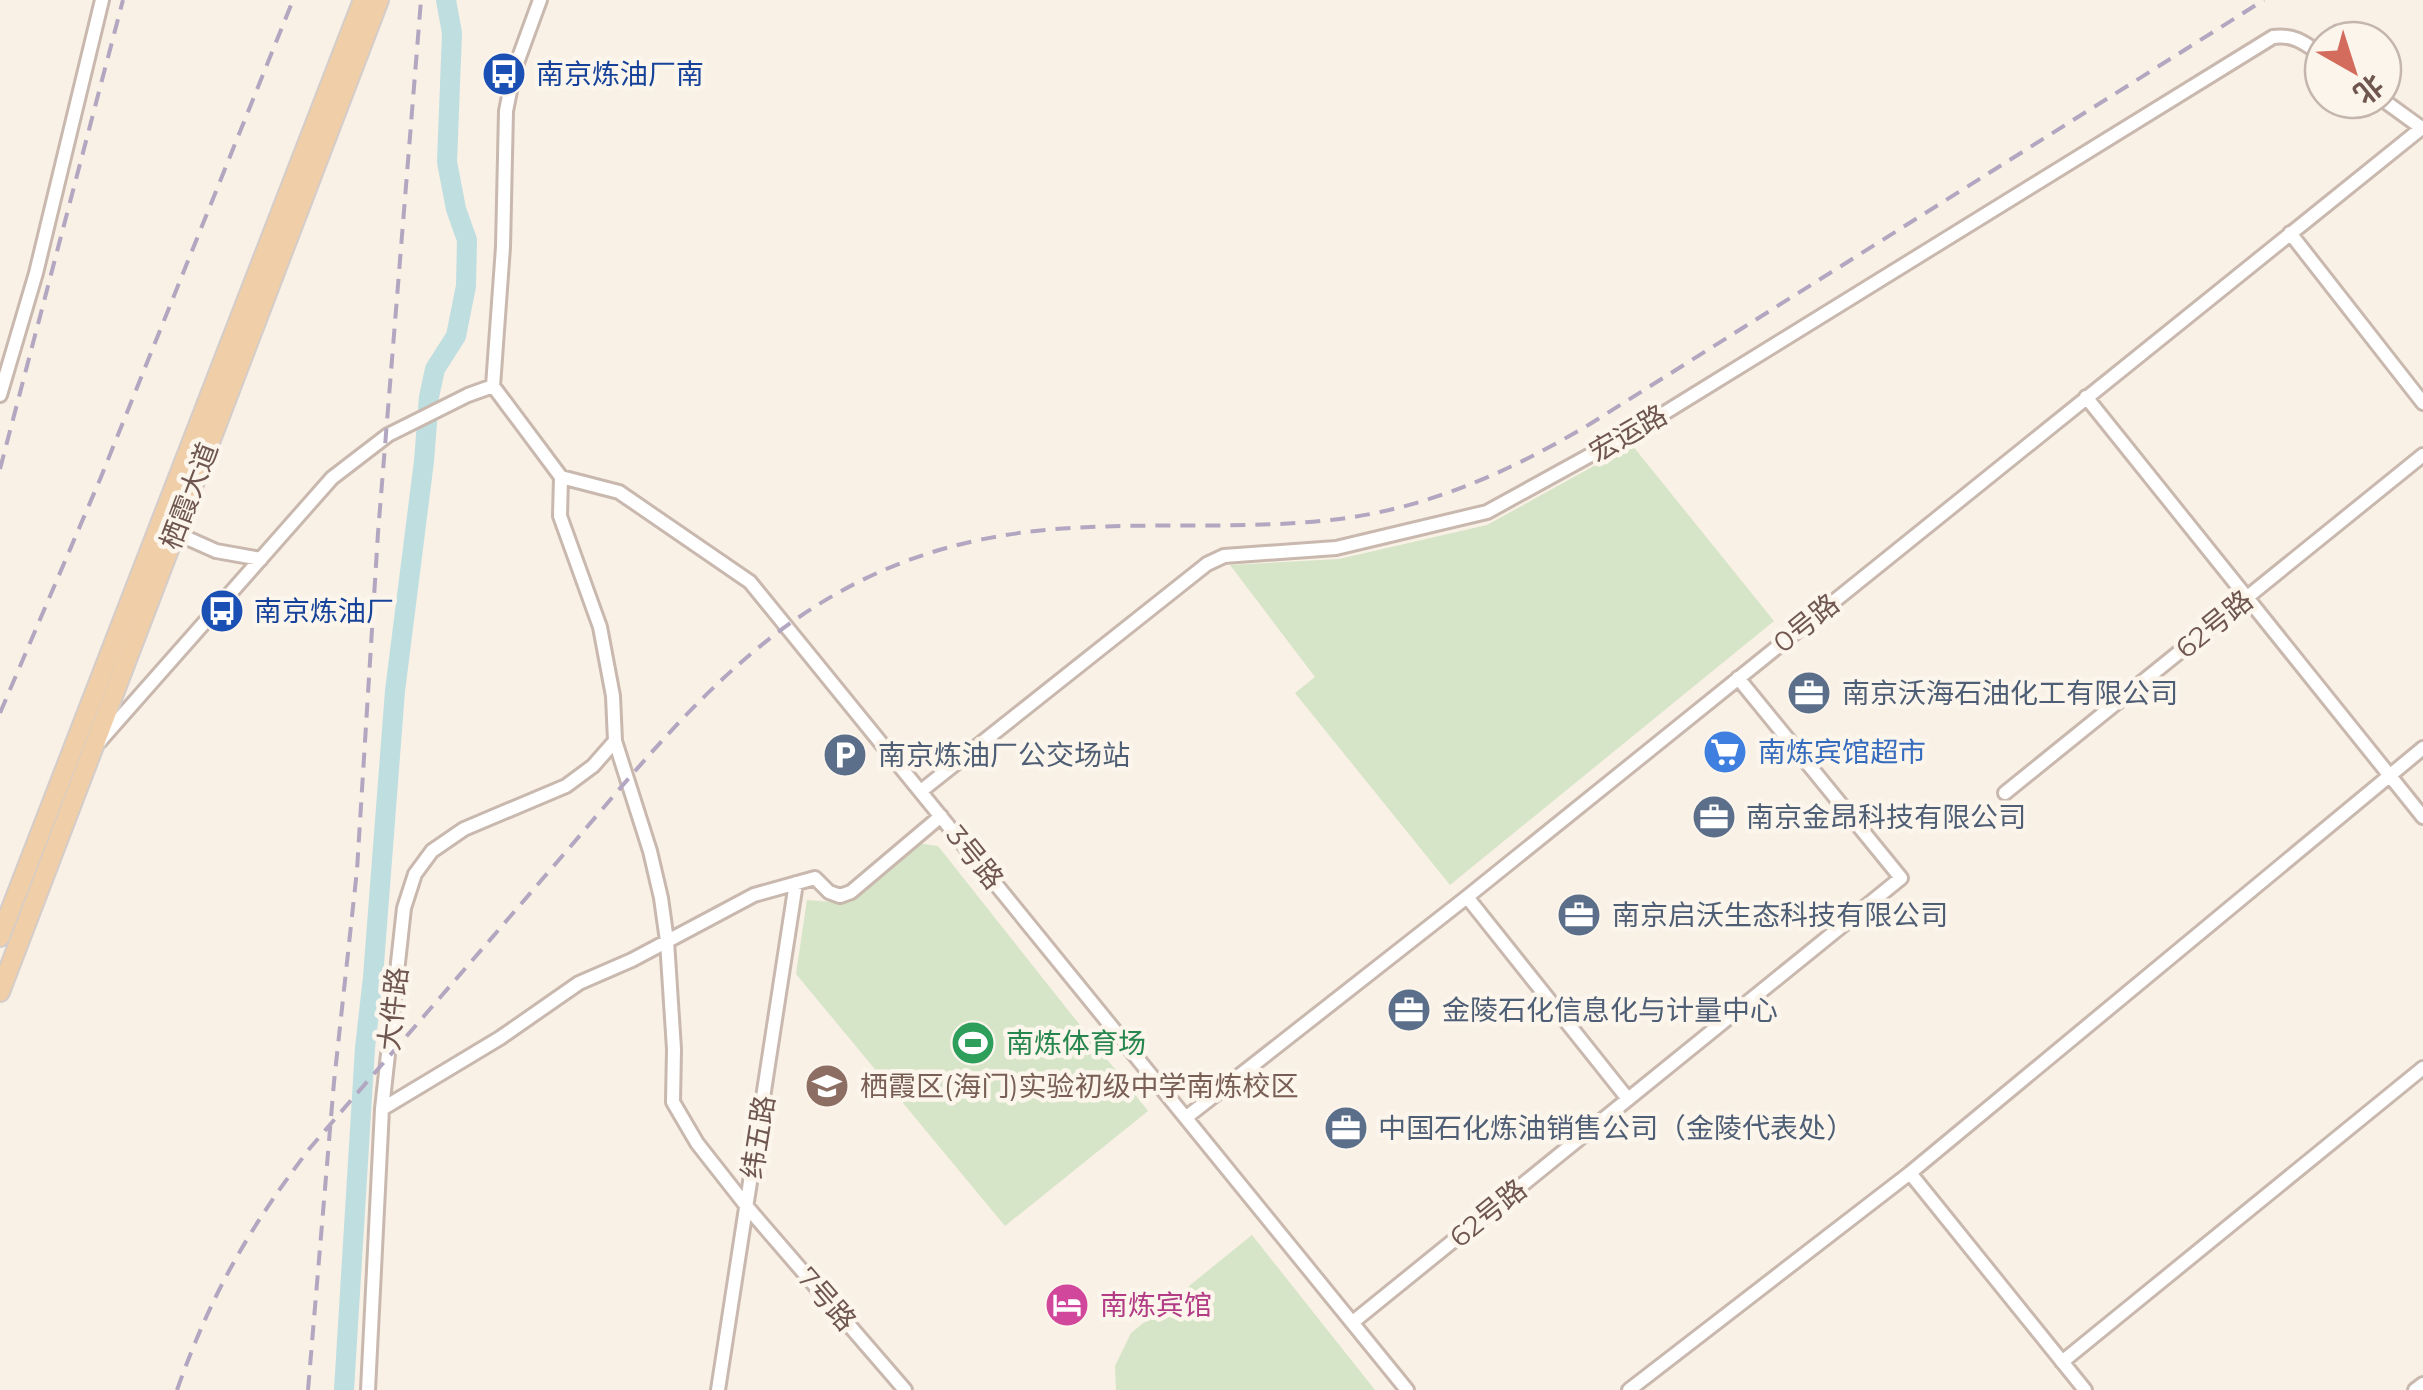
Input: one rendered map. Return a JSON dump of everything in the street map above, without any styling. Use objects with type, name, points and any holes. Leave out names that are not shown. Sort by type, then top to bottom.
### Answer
[{"type":"main road","name":"栖霞大道","points":[[0,937],[166,529],[363,0]]},
{"type":"main road","name":"栖霞大道","points":[[225,376],[379,0]]},
{"type":"main road","name":"栖霞大道","points":[[0,992],[90,751],[166,529]]},
{"type":"street","points":[[0,395],[36,272],[102,0]]},
{"type":"street","points":[[540,0],[514,71],[506,111],[503,248],[493,386],[561,476]]},
{"type":"street","name":"宏运路","points":[[921,791],[1207,564],[1224,556],[1336,548],[1488,512],[1646,425],[2274,37],[2287,35],[2303,41]]},
{"type":"street","name":"0号路","points":[[1188,1116],[2423,128]]},
{"type":"street","points":[[2290,233],[2423,402]]},
{"type":"street","points":[[90,751],[332,478],[388,435],[493,386]]},
{"type":"street","points":[[2086,397],[2423,817]]},
{"type":"street","name":"62号路","points":[[2004,793],[2423,455]]},
{"type":"street","name":"3号路","points":[[561,476],[619,492],[750,582],[1407,1390]]},
{"type":"street","name":"7号路","points":[[561,476],[560,516],[600,628],[613,696],[615,742],[650,851],[667,942],[673,1102],[698,1143],[748,1208],[905,1390]]},
{"type":"street","points":[[166,529],[216,551],[262,558]]},
{"type":"street","name":"62号路","points":[[1353,1322],[1901,878],[1738,678]]},
{"type":"street","name":"大件路","points":[[368,1390],[382,1109],[404,908],[415,874],[432,851],[464,829],[566,786],[593,766],[615,742]]},
{"type":"street","points":[[1629,1390],[1910,1173],[2423,748]]},
{"type":"street","points":[[382,1109],[500,1038],[579,983],[754,895],[815,878],[829,892],[840,896],[851,892],[941,816]]},
{"type":"street","name":"纬五路","points":[[718,1390],[796,883]]},
{"type":"street","points":[[1467,896],[1628,1099]]},
{"type":"street","points":[[2062,1362],[2423,1068]]},
{"type":"street","points":[[1910,1173],[2085,1390]]},
{"type":"street","points":[[2415,1390],[2423,1384]]},
{"type":"green space","points":[[1632,445],[1774,621],[1450,885],[1295,693],[1315,677],[1230,565],[1339,559],[1487,525]]},
{"type":"green space","name":"南炼体育场","points":[[917,843],[938,846],[1148,1111],[1005,1226],[796,974],[807,900],[846,903]]},
{"type":"green space","points":[[1252,1235],[1375,1390],[1116,1390],[1115,1366],[1131,1333]]},
{"type":"waterway","points":[[344,1390],[365,1048],[395,691],[429,397],[435,369],[456,336],[466,286],[467,240],[447,162],[452,33],[446,0]]},
{"type":"railway","points":[[0,469],[123,0]]},
{"type":"railway","points":[[0,713],[101,477],[293,0]]},
{"type":"railway","points":[[308,1390],[334,1082],[357,870],[378,533],[421,0]]},
{"type":"railway","points":[[177,1390],[233,1263],[310,1148],[685,716],[786,626],[843,590],[907,561],[979,540],[1064,528],[1321,521],[1393,509],[1461,488],[1590,424],[2264,0]]},
{"type":"place","name":"南京炼油厂南","points":[[504,74]]},
{"type":"place","name":"南京炼油厂","points":[[222,611]]},
{"type":"place","name":"南京沃海石油化工有限公司","points":[[1809,693]]},
{"type":"place","name":"南炼宾馆超市","points":[[1725,752]]},
{"type":"place","name":"南京炼油厂公交场站","points":[[845,755]]},
{"type":"place","name":"南京金昂科技有限公司","points":[[1714,817]]},
{"type":"place","name":"南京启沃生态科技有限公司","points":[[1579,915]]},
{"type":"place","name":"金陵石化信息化与计量中心","points":[[1409,1010]]},
{"type":"place","name":"南炼体育场","points":[[973,1043]]},
{"type":"place","name":"栖霞区(海门)实验初级中学南炼校区","points":[[827,1086]]},
{"type":"place","name":"中国石化炼油销售公司（金陵代表处）","points":[[1346,1128]]},
{"type":"place","name":"南炼宾馆","points":[[1067,1305]]}]
